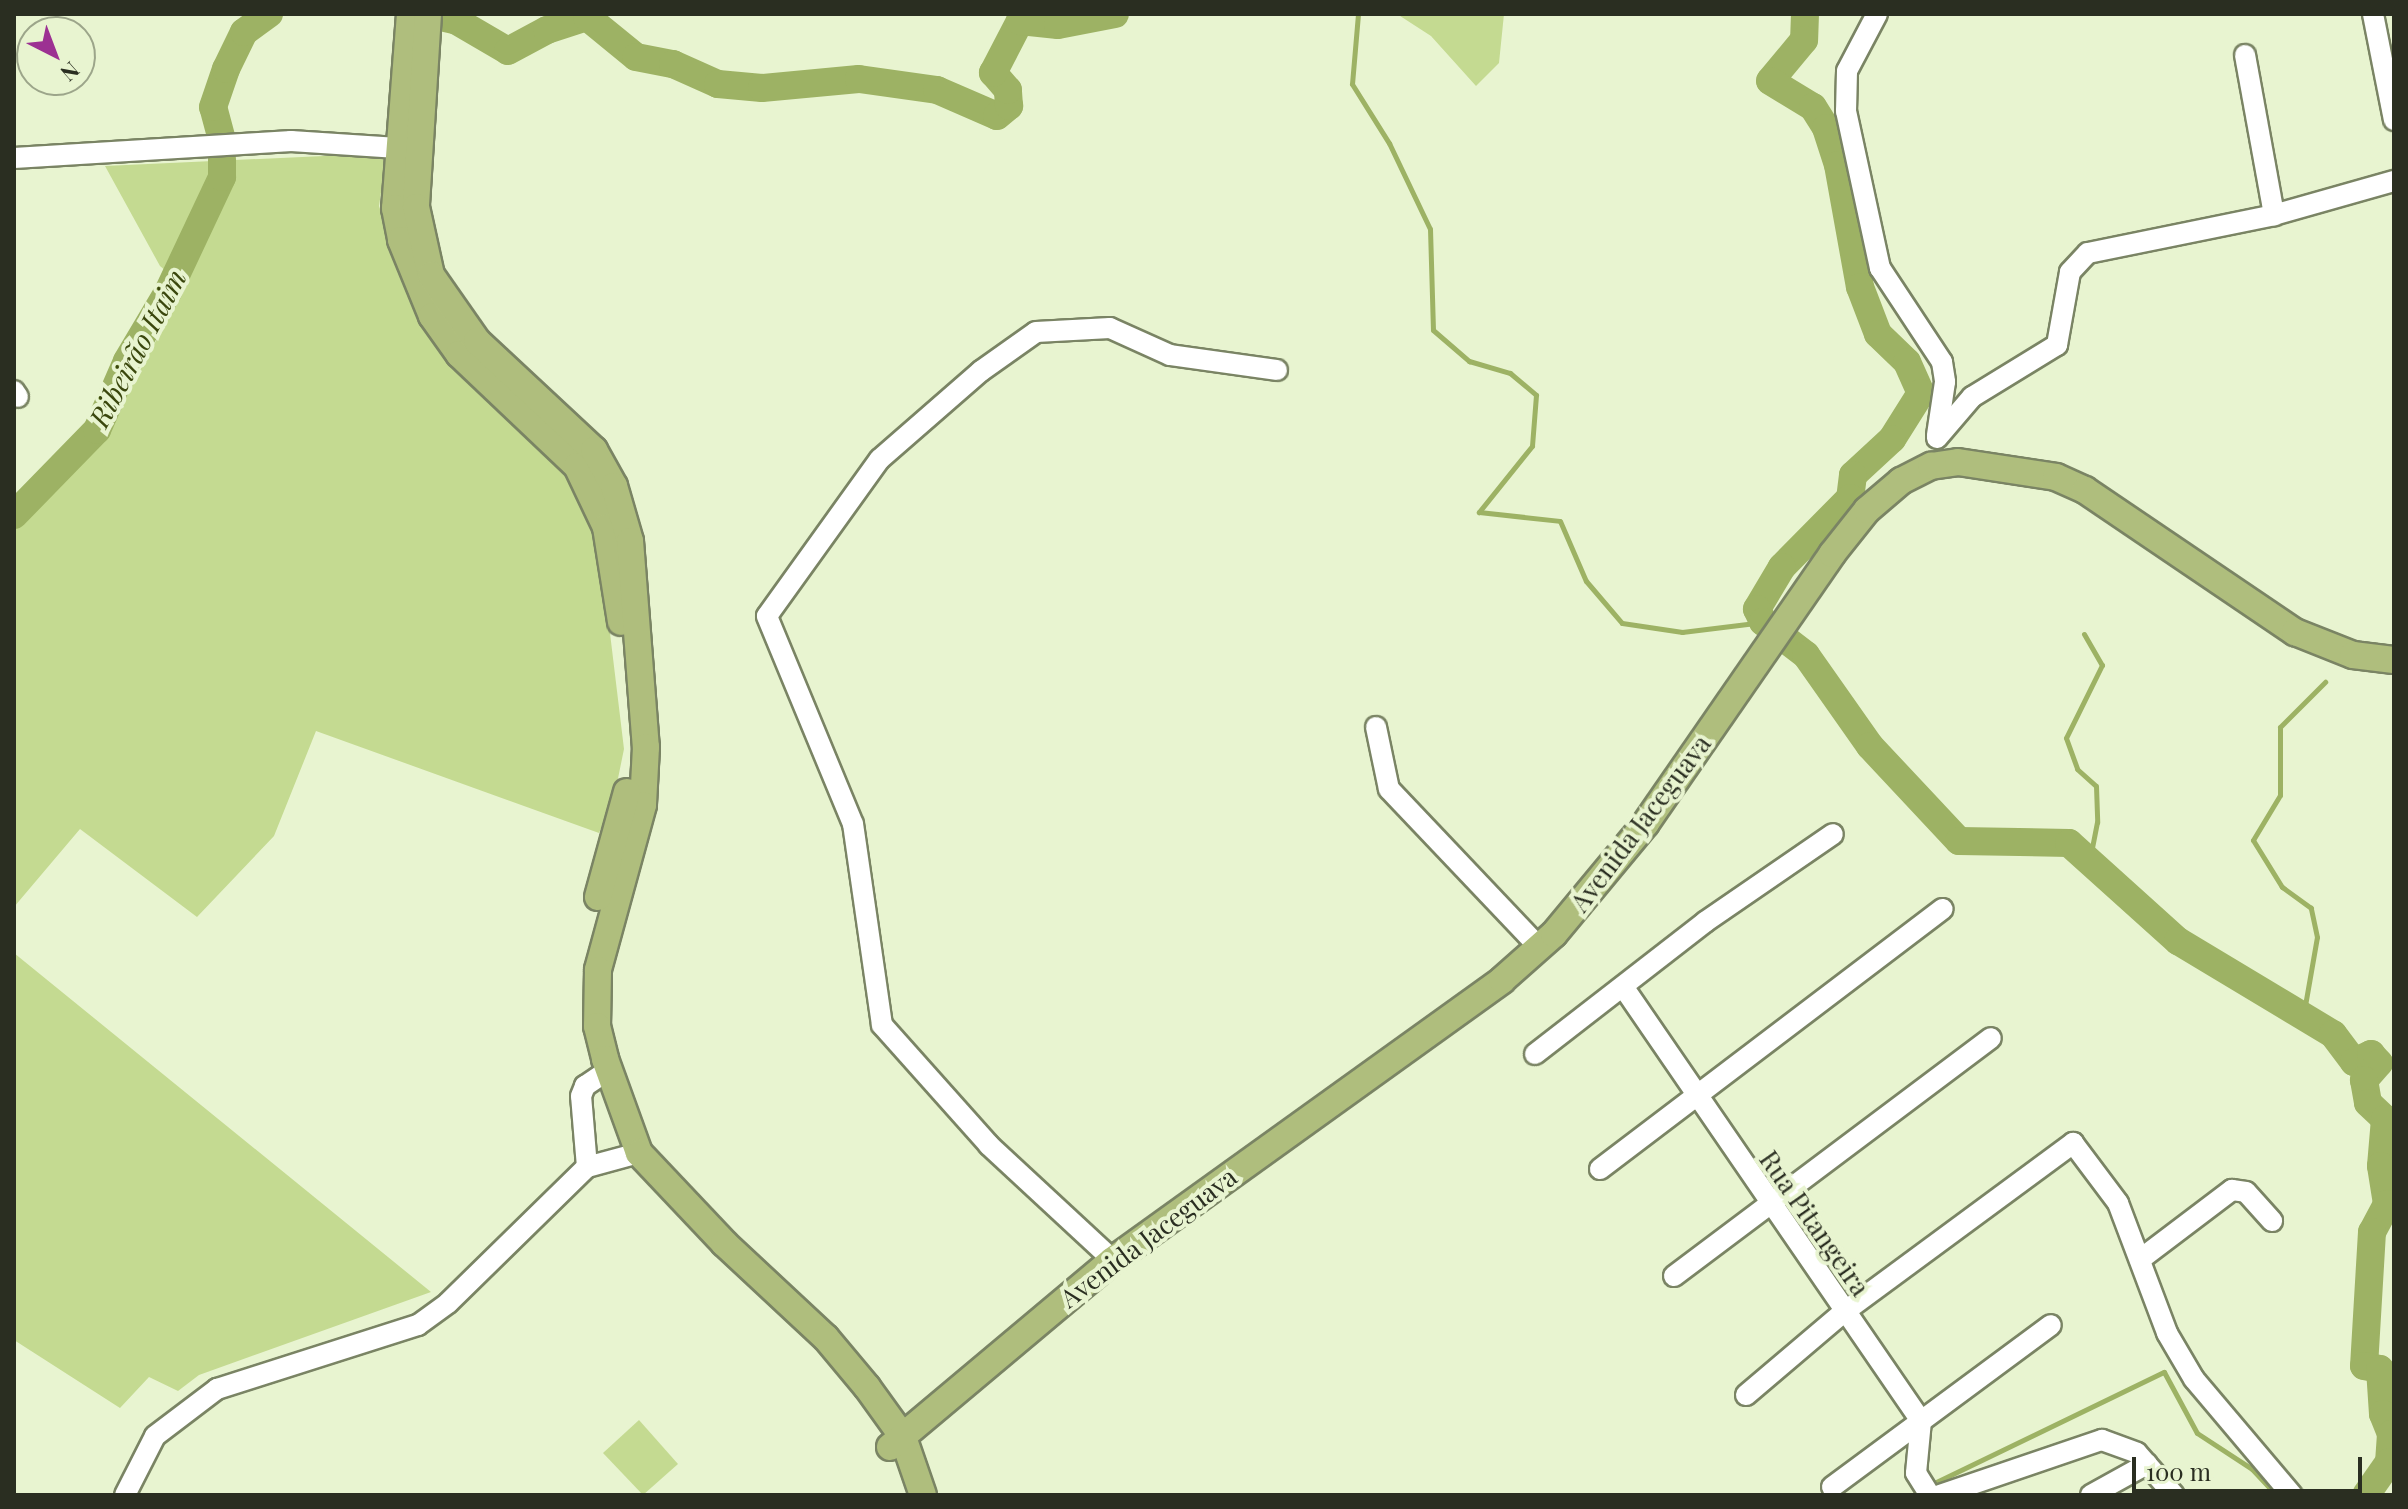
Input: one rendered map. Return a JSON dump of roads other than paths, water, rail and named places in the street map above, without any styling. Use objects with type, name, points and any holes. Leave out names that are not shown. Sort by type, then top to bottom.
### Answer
[{"type":"main road","points":[[420,32],[411,137],[398,148],[395,208],[410,264],[432,316],[459,354],[577,466],[606,527],[614,565],[633,746],[625,802],[581,973],[583,1038],[601,1074],[631,1155],[826,1338],[896,1442],[923,1495]]},
{"type":"main road","points":[[416,207],[420,32]]},
{"type":"main road","points":[[398,148],[407,155],[431,275],[449,305],[510,375],[594,450],[614,486],[630,541],[646,747],[643,805],[598,970],[597,1026],[601,1074]]},
{"type":"main road","name":"Avenida Jaceguava","points":[[896,1442],[1113,1260],[1502,980],[1539,947],[1594,890],[1646,823],[1783,622],[1867,510],[1901,481],[1931,466],[1976,463],[2056,477],[2085,490],[2295,632],[2353,655],[2394,660]]},
{"type":"main road","points":[[896,1442],[906,1495]]},
{"type":"street","points":[[1877,14],[1847,71],[1846,111],[1874,253],[1890,290],[1942,362],[1944,400],[1931,466]]},
{"type":"street","points":[[2373,14],[2394,120]]},
{"type":"street","points":[[2245,55],[2274,215]]},
{"type":"street","points":[[14,158],[291,141],[398,148]]},
{"type":"street","points":[[1937,438],[1972,397],[2057,345],[2070,272],[2088,253],[2274,215],[2394,181]]},
{"type":"street","points":[[1113,1260],[989,1145],[882,1025],[873,939],[858,888],[853,824],[767,616],[880,459],[981,371],[1036,332],[1110,328],[1170,355],[1277,370]]},
{"type":"street","points":[[1376,727],[1389,789],[1539,947]]},
{"type":"street","points":[[1535,1054],[1624,988],[1705,922],[1833,834]]},
{"type":"street","points":[[1600,1169],[1942,909]]},
{"type":"street","name":"Rua Pitangeira","points":[[1624,988],[1769,1206],[1921,1421]]},
{"type":"street","points":[[1674,1276],[1991,1038]]},
{"type":"street","points":[[587,1167],[580,1107],[585,1086],[601,1074]]},
{"type":"street","points":[[1746,1395],[1844,1312],[2067,1144],[2078,1147],[2118,1203],[2142,1258],[2167,1333],[2194,1379],[2292,1495]]},
{"type":"street","points":[[125,1495],[140,1459],[170,1421],[217,1389],[418,1325],[448,1303],[587,1167],[631,1155]]},
{"type":"street","points":[[2142,1258],[2232,1190],[2246,1192],[2272,1221]]},
{"type":"street","points":[[1832,1487],[2051,1325]]},
{"type":"street","points":[[1921,1421],[1916,1473],[1933,1494],[2083,1442],[2120,1443],[2147,1464],[2174,1495]]},
{"type":"street","points":[[2091,1495],[2147,1464]]},
{"type":"waterway","name":"Ribeirão Itaim","points":[[222,140],[213,107],[226,69],[244,32],[269,14]]},
{"type":"waterway","name":"Ribeirão Itaim","points":[[428,14],[455,20],[508,51],[547,30],[587,17],[636,57],[673,64],[718,84],[762,88],[859,79],[937,90],[997,116],[1009,106],[1008,90],[993,73],[1020,21],[1058,25],[1115,14]]},
{"type":"waterway","points":[[1358,14],[1352,84],[1389,143],[1430,229],[1433,330],[1469,361],[1510,373],[1536,395],[1532,446],[1479,512],[1560,521],[1586,581],[1622,623],[1682,632],[1763,622]]},
{"type":"waterway","points":[[1805,14],[1804,40],[1770,81],[1813,107],[1826,128],[1838,165],[1860,287],[1878,334],[1907,362],[1921,393],[1892,439],[1853,475],[1850,498],[1782,567],[1757,609],[1763,622],[1806,655],[1870,746],[1959,841],[2069,843],[2178,941],[2333,1034],[2354,1062],[2371,1054],[2379,1063],[2364,1080],[2368,1103],[2385,1119],[2381,1166],[2387,1204],[2372,1232],[2364,1366],[2380,1369],[2383,1414],[2391,1434],[2389,1462],[2366,1495]]},
{"type":"waterway","name":"Ribeirão Itaim","points":[[14,515],[97,430],[127,361],[168,292],[222,177],[222,159]]},
{"type":"waterway","points":[[2084,634],[2102,665],[2066,738],[2077,769],[2096,786],[2097,822],[2090,859]]},
{"type":"waterway","points":[[2303,1017],[2317,937],[2311,908],[2282,887],[2253,840],[2280,795],[2280,727],[2325,682]]},
{"type":"waterway","points":[[1930,1485],[2164,1372],[2197,1433],[2252,1469],[2276,1495]]}]
